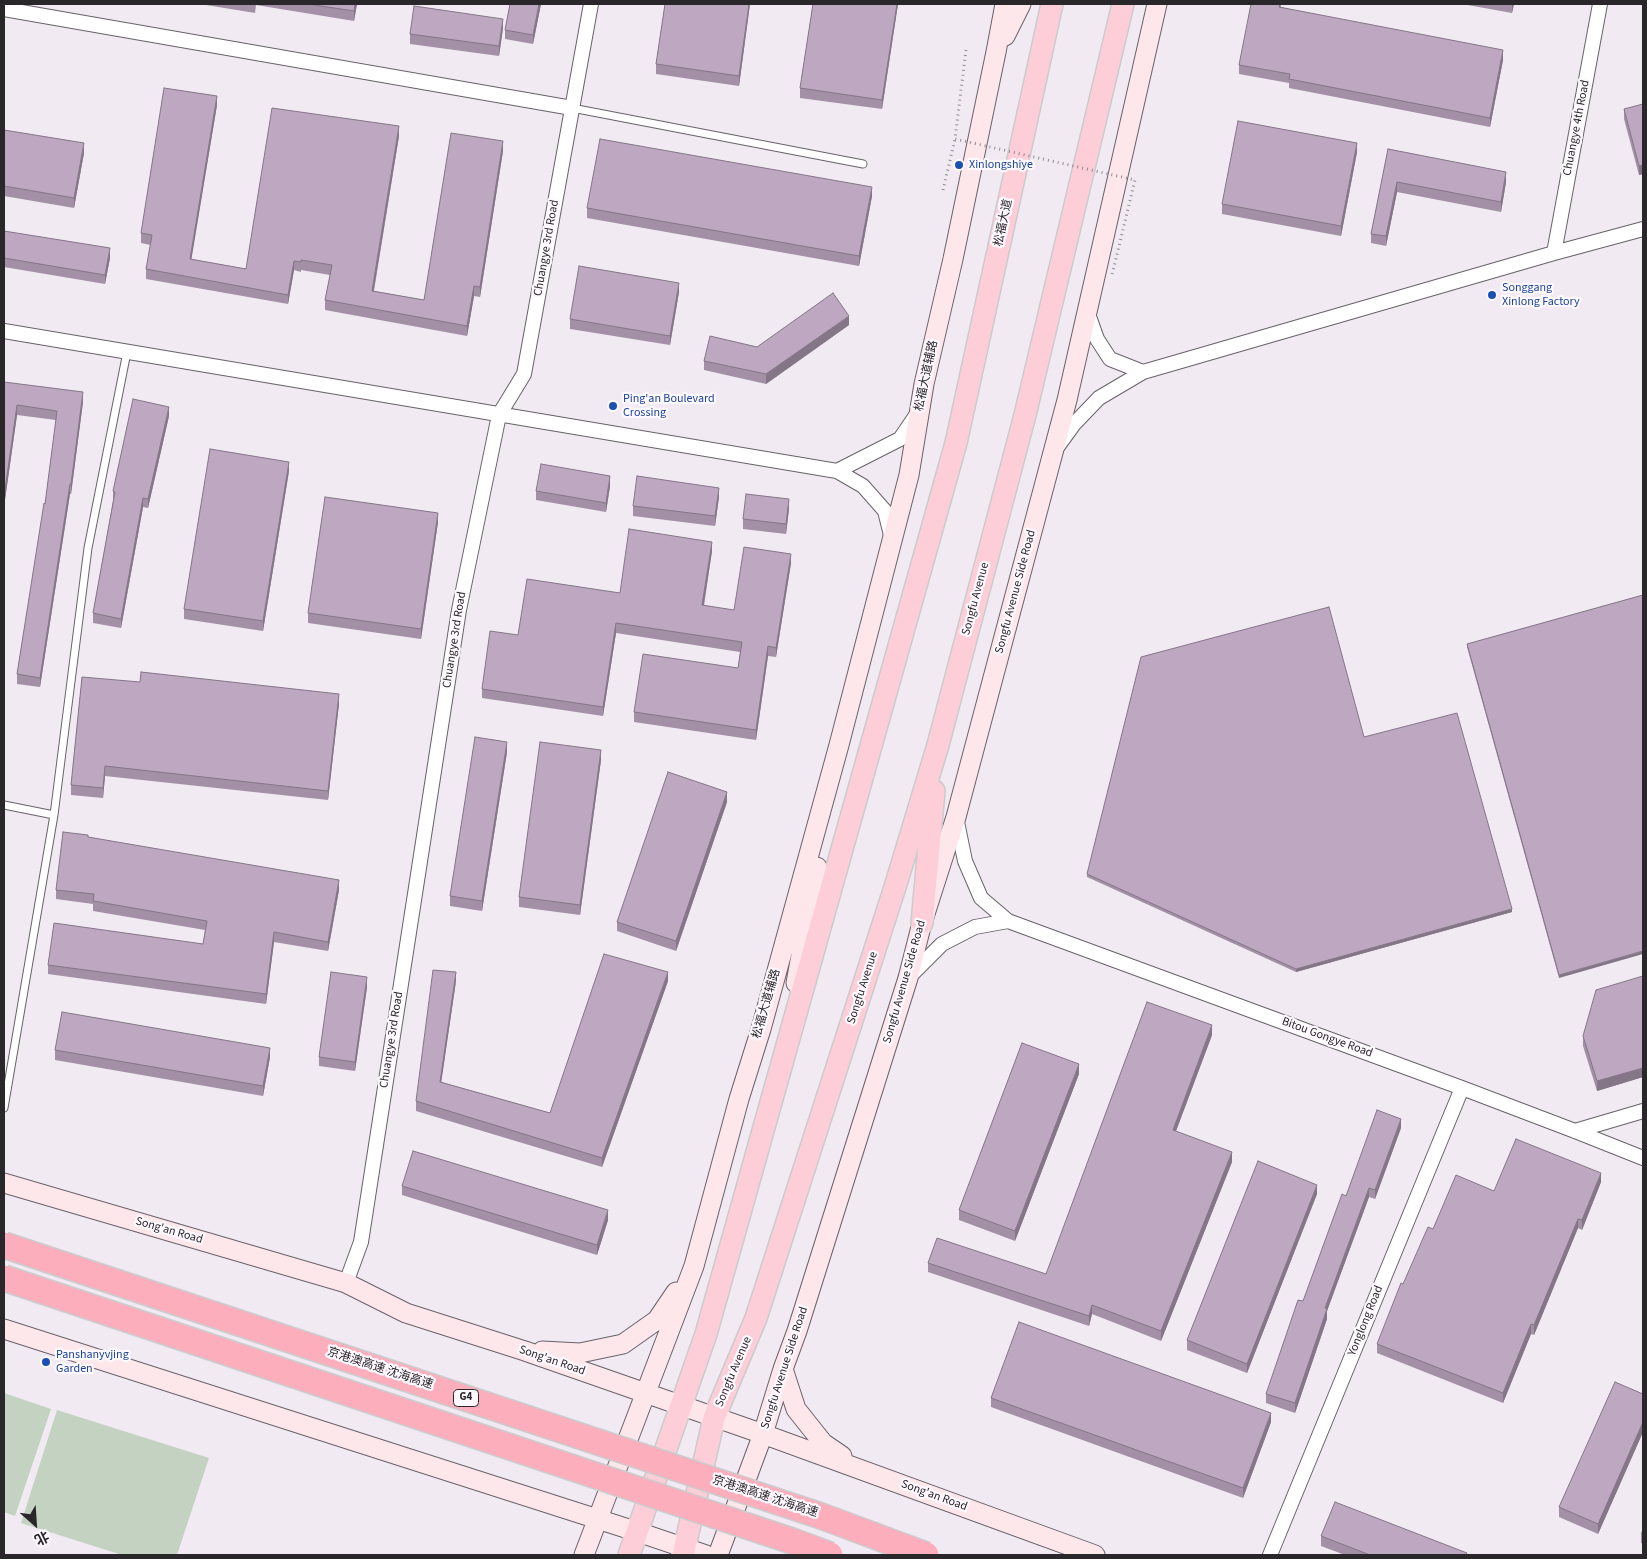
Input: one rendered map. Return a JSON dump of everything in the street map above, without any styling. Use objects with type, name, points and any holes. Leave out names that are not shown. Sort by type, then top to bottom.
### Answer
[{"type":"highway","name":"京港澳高速 沈海高速","points":[[4,1244],[821,1516],[926,1555]]},
{"type":"highway","points":[[4,1278],[786,1538],[830,1555]]},
{"type":"main road","name":"松福大道辅路","points":[[739,1099],[761,1030],[839,745],[909,475],[924,384],[953,259],[1005,4]]},
{"type":"main road","points":[[996,52],[1021,4]]},
{"type":"main road","name":"松福大道","points":[[847,835],[956,443],[1052,4]]},
{"type":"main road","points":[[922,923],[938,746],[1025,415],[1123,4]]},
{"type":"main road","points":[[1144,4],[1144,62]]},
{"type":"main road","points":[[1087,311],[1157,4]]},
{"type":"main road","name":"Songfu Avenue Side Road","points":[[718,1555],[763,1434],[800,1322],[908,978],[922,923],[956,817],[1067,400],[1087,311]]},
{"type":"main road","name":"松福大道辅路","points":[[779,1073],[839,745]]},
{"type":"main road","name":"Songfu Avenue","points":[[684,1552],[714,1418],[756,1318],[896,884],[938,746]]},
{"type":"main road","name":"松福大道辅路","points":[[739,1099],[847,835]]},
{"type":"main road","points":[[629,1555],[706,1334],[847,835]]},
{"type":"main road","points":[[584,1555],[694,1266],[739,1099]]},
{"type":"main road","name":"Song'an Road","points":[[4,1183],[346,1284],[406,1313],[525,1351],[763,1434],[1095,1555]]},
{"type":"main road","points":[[525,1351],[580,1353],[623,1344],[657,1320],[694,1266]]},
{"type":"main road","points":[[4,1329],[638,1532],[684,1552],[706,1555]]},
{"type":"main road","points":[[783,1369],[796,1409],[823,1443],[864,1470]]},
{"type":"street","name":"Chuangye 3rd Road","points":[[346,1284],[360,1242],[458,610],[499,415],[524,374],[590,4]]},
{"type":"street","name":"Chuangye 4th Road","points":[[1554,253],[1600,4]]},
{"type":"street","points":[[4,9],[572,108]]},
{"type":"street","points":[[1053,453],[1074,424],[1100,398],[1143,372],[1643,229]]},
{"type":"street","points":[[1087,311],[1097,339],[1110,359],[1143,372]]},
{"type":"street","points":[[4,331],[837,471],[863,486],[885,511],[892,542]]},
{"type":"street","points":[[837,471],[900,439],[920,408]]},
{"type":"street","points":[[956,817],[965,861],[981,898],[1008,921]]},
{"type":"street","points":[[908,978],[942,944],[975,928],[1008,921]]},
{"type":"street","name":"Bitou Gongye Road","points":[[1008,921],[1575,1130],[1643,1158]]},
{"type":"street","name":"Yonglong Road","points":[[1270,1555],[1462,1088]]},
{"type":"street","points":[[1575,1130],[1643,1110]]},
{"type":"lane","points":[[572,108],[863,164]]},
{"type":"lane","points":[[4,1108],[54,815],[88,548],[127,352]]},
{"type":"lane","points":[[4,806],[54,815]]},
{"type":"path","points":[[943,190],[955,139],[966,50]]},
{"type":"path","points":[[955,139],[1135,180],[1112,275]]},
{"type":"green space","points":[[4,1393],[51,1409],[15,1516],[4,1512]]},
{"type":"green space","points":[[57,1410],[209,1458],[177,1555],[122,1555],[21,1523]]},
{"type":"building","points":[[308,4],[355,4],[354,11]]},
{"type":"building","points":[[510,4],[539,4],[533,35],[505,30]]},
{"type":"building","points":[[665,4],[749,4],[739,76],[656,64]]},
{"type":"building","points":[[813,4],[897,4],[882,100],[800,88]]},
{"type":"building","points":[[1251,4],[1280,4],[1279,7],[1503,50],[1490,118],[1289,79],[1290,74],[1239,65]]},
{"type":"building","points":[[414,6],[503,19],[499,46],[410,34]]},
{"type":"building","points":[[164,88],[217,96],[190,259],[246,269],[272,108],[399,126],[372,291],[424,300],[451,133],[503,141],[480,287],[474,286],[467,326],[325,300],[332,265],[301,260],[301,262],[294,261],[288,295],[146,269],[152,235],[141,233]]},
{"type":"building","points":[[1643,104],[1643,165],[1639,166],[1624,109]]},
{"type":"building","points":[[1238,121],[1357,143],[1341,226],[1222,204]]},
{"type":"building","points":[[4,130],[84,143],[74,198],[4,186]]},
{"type":"building","points":[[600,139],[872,187],[859,256],[587,208]]},
{"type":"building","points":[[1388,149],[1506,172],[1501,202],[1397,182],[1386,236],[1371,234]]},
{"type":"building","points":[[4,231],[110,248],[105,275],[4,258]]},
{"type":"building","points":[[579,266],[679,283],[670,336],[570,319]]},
{"type":"building","points":[[833,293],[849,316],[766,374],[704,361],[710,336],[757,347]]},
{"type":"building","points":[[4,382],[83,392],[71,484],[40,678],[17,674],[45,504],[57,411],[17,405],[4,497]]},
{"type":"building","points":[[133,399],[169,407],[148,499],[143,498],[121,619],[93,613],[115,492],[113,491]]},
{"type":"building","points":[[210,449],[289,462],[263,621],[184,609]]},
{"type":"building","points":[[541,464],[610,476],[606,503],[536,491]]},
{"type":"building","points":[[637,476],[719,488],[715,516],[633,506]]},
{"type":"building","points":[[746,494],[789,499],[786,524],[743,519]]},
{"type":"building","points":[[325,497],[438,513],[421,629],[308,613]]},
{"type":"building","points":[[629,529],[712,542],[702,605],[734,610],[744,547],[791,554],[776,648],[768,646],[756,730],[634,712],[643,654],[738,668],[742,642],[616,623],[603,707],[482,689],[490,631],[518,635],[527,579],[620,593]]},
{"type":"building","points":[[1643,595],[1643,951],[1559,975],[1467,644]]},
{"type":"building","points":[[1329,607],[1364,737],[1457,713],[1512,909],[1296,969],[1087,874],[1141,657]]},
{"type":"building","points":[[141,672],[339,694],[328,791],[105,766],[103,788],[71,785],[82,677],[140,682]]},
{"type":"building","points":[[475,737],[507,742],[482,901],[450,896]]},
{"type":"building","points":[[540,742],[601,750],[580,905],[519,897]]},
{"type":"building","points":[[668,772],[727,792],[676,941],[617,922]]},
{"type":"building","points":[[63,832],[339,880],[328,942],[274,932],[266,994],[48,965],[54,923],[203,944],[207,921],[93,901],[94,894],[56,890]]},
{"type":"building","points":[[604,954],[668,972],[602,1158],[416,1101],[433,970],[456,972],[440,1082],[550,1113]]},
{"type":"building","points":[[331,972],[367,977],[355,1062],[319,1057]]},
{"type":"building","points":[[1643,976],[1643,1068],[1597,1081],[1583,1036],[1596,990]]},
{"type":"building","points":[[1147,1002],[1212,1025],[1173,1130],[1232,1152],[1161,1331],[1092,1305],[1089,1316],[928,1263],[937,1238],[1046,1274]]},
{"type":"building","points":[[62,1012],[270,1048],[263,1086],[55,1050]]},
{"type":"building","points":[[1022,1043],[1079,1064],[1015,1231],[959,1210]]},
{"type":"building","points":[[1377,1110],[1401,1119],[1375,1190],[1369,1188],[1325,1308],[1327,1309],[1295,1403],[1266,1394],[1298,1300],[1303,1301],[1342,1194],[1346,1196]]},
{"type":"building","points":[[1516,1139],[1601,1173],[1582,1220],[1578,1219],[1534,1325],[1531,1324],[1503,1393],[1377,1344],[1401,1283],[1403,1284],[1428,1227],[1433,1229],[1456,1175],[1494,1191]]},
{"type":"building","points":[[413,1151],[608,1210],[597,1245],[402,1186]]},
{"type":"building","points":[[1258,1161],[1317,1185],[1247,1364],[1187,1340]]},
{"type":"building","points":[[1019,1322],[1271,1413],[1243,1488],[991,1398]]},
{"type":"building","points":[[1615,1382],[1643,1394],[1643,1422],[1598,1524],[1559,1507]]},
{"type":"building","points":[[1335,1502],[1467,1553],[1466,1555],[1370,1555],[1321,1536]]},
{"type":"place","name":"Xinlongshiye","points":[[959,165]]},
{"type":"place","name":"Songgang Xinlong Factory","points":[[1492,295]]},
{"type":"place","name":"Ping'an Boulevard Crossing","points":[[613,406]]},
{"type":"place","name":"Panshanyvjing Garden","points":[[46,1362]]}]
